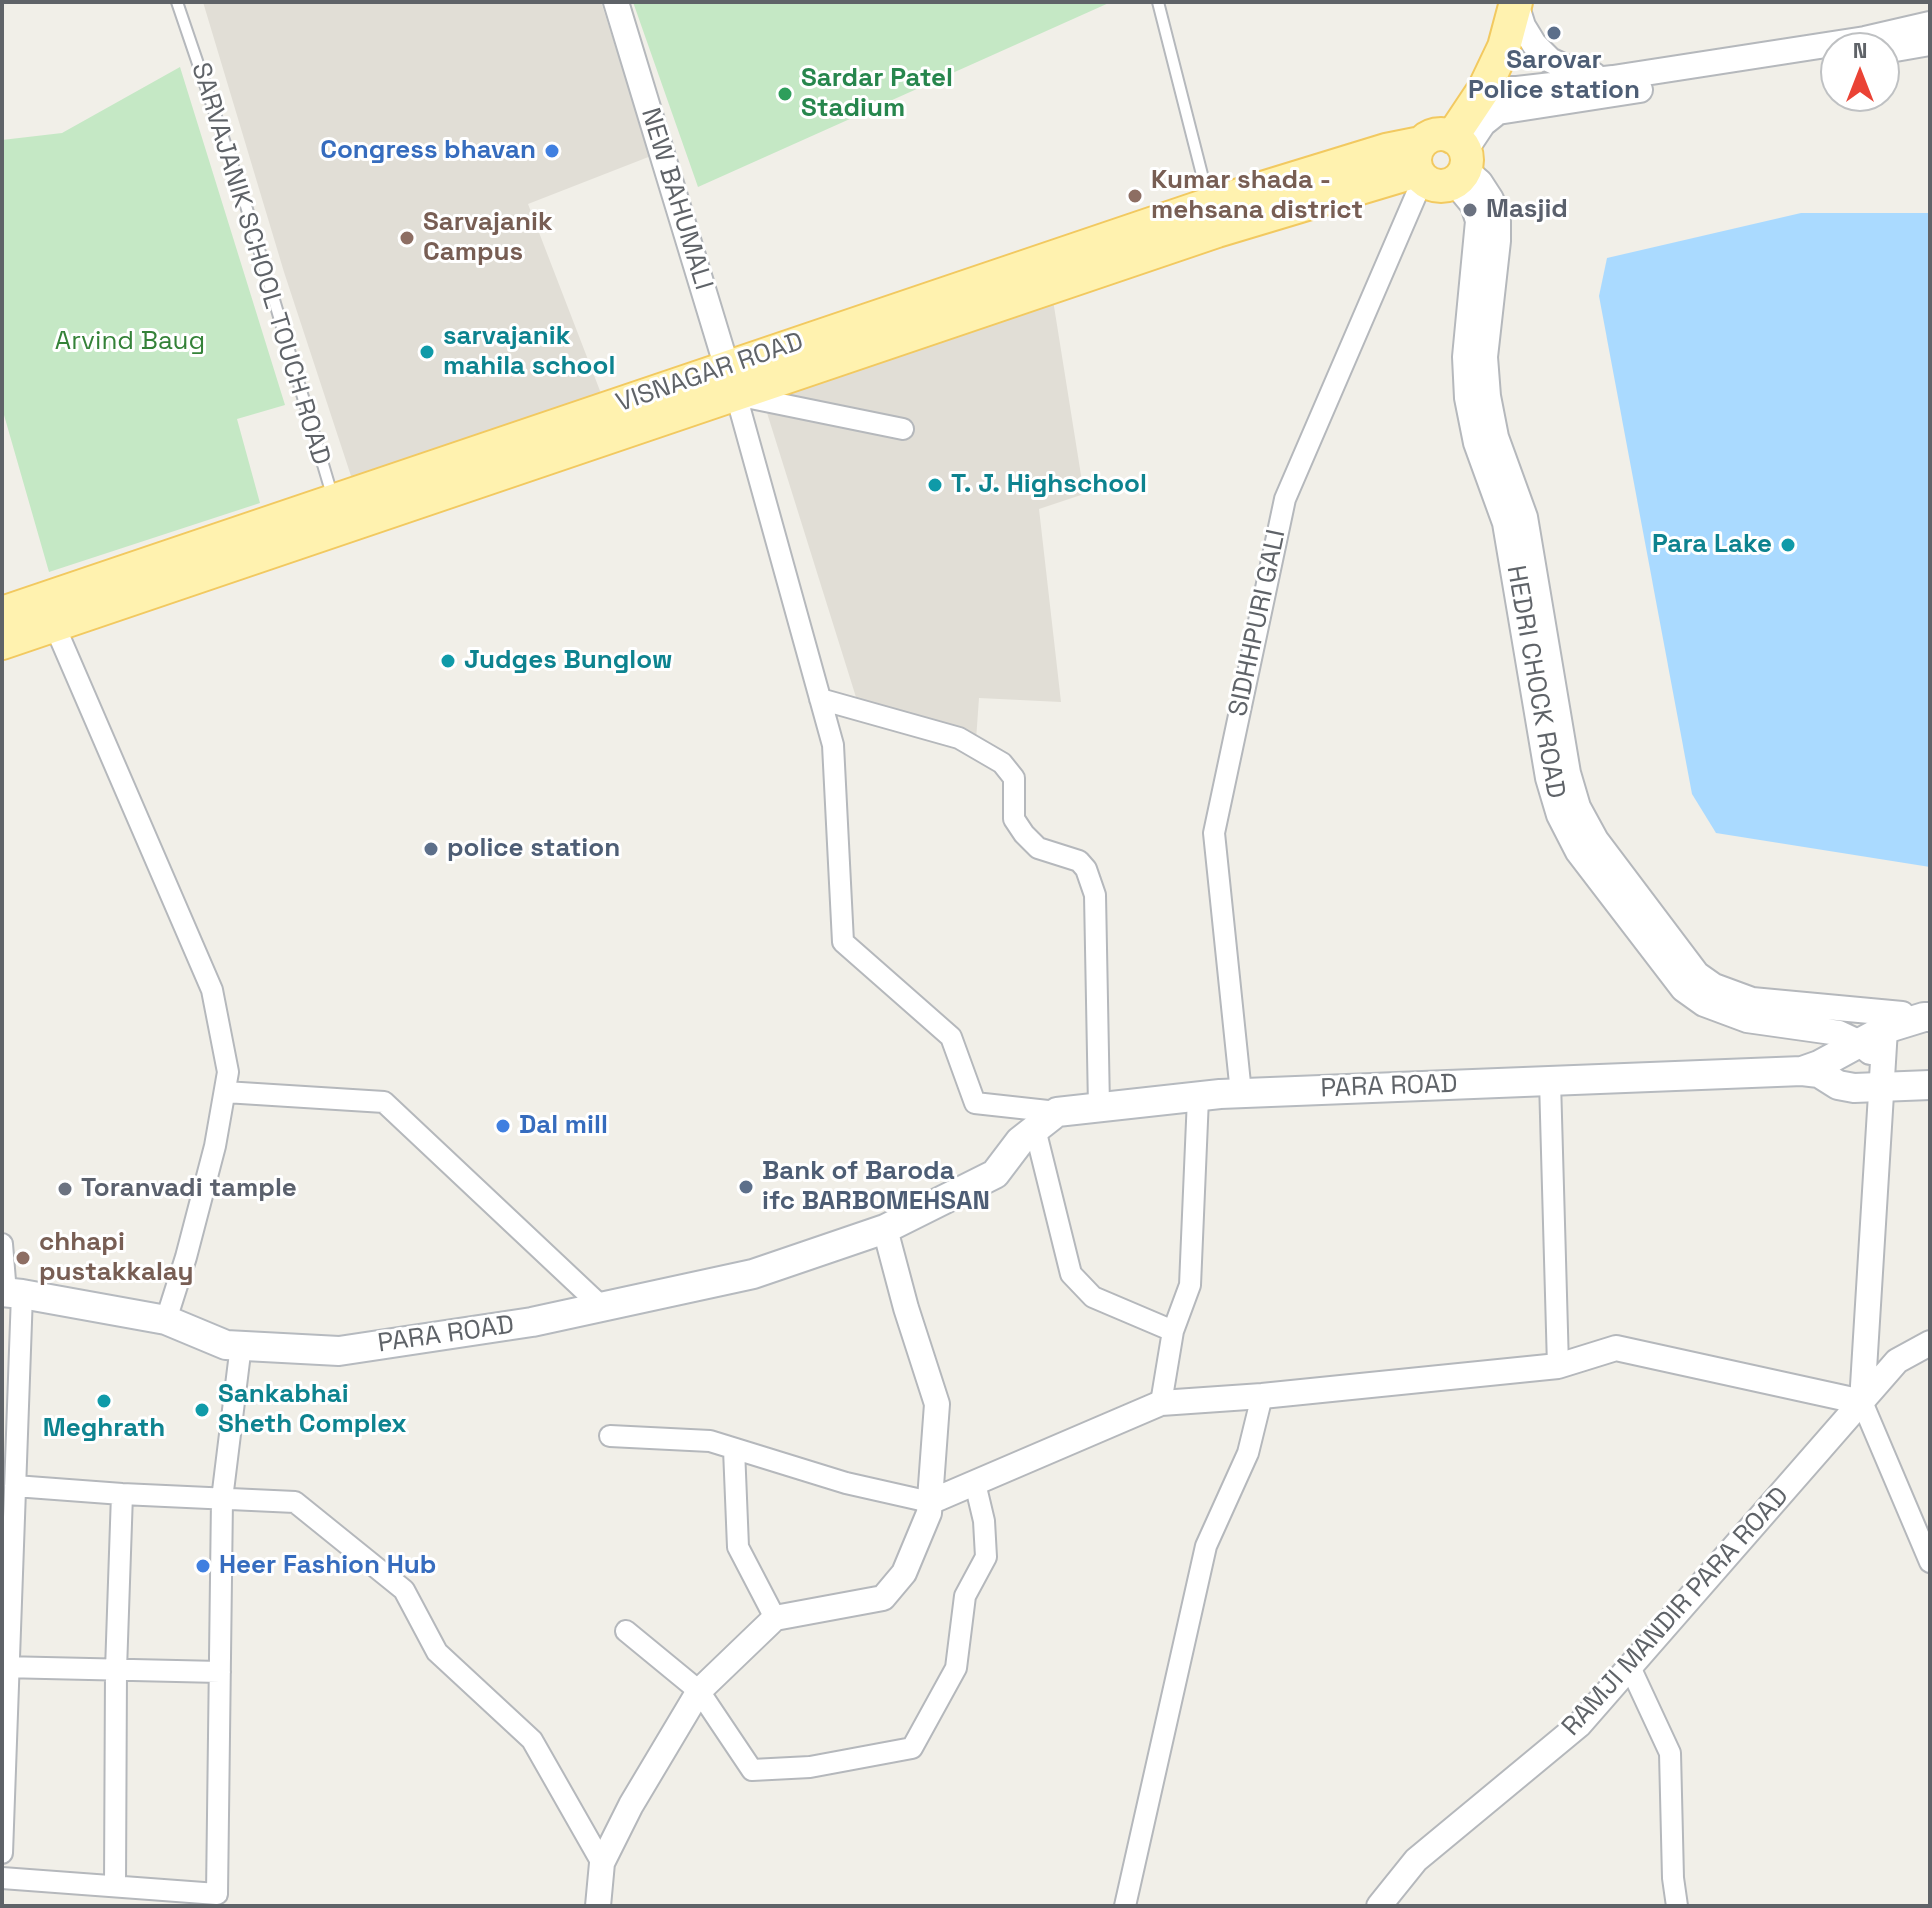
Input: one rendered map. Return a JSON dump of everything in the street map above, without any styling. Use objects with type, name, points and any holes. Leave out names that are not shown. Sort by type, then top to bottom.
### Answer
[{"type":"main road","points":[[1443,162],[1504,47],[1516,3]]},
{"type":"main road","name":"VISNAGAR ROAD","points":[[2,643],[49,612],[1213,218],[1443,162]]},
{"type":"main road","name":"VISNAGAR ROAD","points":[[2,613],[49,612]]},
{"type":"main road","points":[[1802,1071],[1819,1065],[1858,1042],[1885,1021],[1927,1017]]},
{"type":"main road","name":"PARA ROAD","points":[[10,1293],[166,1320],[226,1345],[339,1351],[532,1322],[753,1274],[885,1229],[995,1174],[1020,1141],[1046,1120],[1099,1107],[1241,1093],[1802,1071],[1819,1073],[1838,1085],[1881,1075],[1926,1085]]},
{"type":"street","name":"NEW BAHUMALI","points":[[616,2],[731,381]]},
{"type":"street","points":[[1516,3],[1523,26],[1534,44],[1550,60],[1585,73],[1613,78]]},
{"type":"street","points":[[1484,89],[1517,89],[1613,78],[1865,39],[1930,24]]},
{"type":"street","points":[[1900,48],[1930,43]]},
{"type":"street","points":[[1443,162],[1498,112],[1820,62]]},
{"type":"street","name":"HEDRI CHOCK ROAD","points":[[1443,162],[1480,182],[1491,199],[1498,221],[1485,357],[1488,396],[1496,437],[1525,517],[1568,773],[1578,807],[1596,840],[1697,974],[1714,986],[1752,1000],[1885,1021]]},
{"type":"street","name":"HEDRI CHOCK ROAD","points":[[1443,162],[1473,205],[1478,221],[1465,357],[1467,398],[1476,443],[1505,523],[1548,778],[1559,815],[1578,852],[1683,989],[1704,1004],[1747,1020],[1839,1033],[1858,1042],[1881,1075]]},
{"type":"street","name":"SIDHHPURI GALI","points":[[1241,1093],[1214,833],[1285,499],[1443,162]]},
{"type":"street","points":[[731,381],[903,429]]},
{"type":"street","points":[[731,381],[833,745],[843,942],[951,1037],[975,1103],[1046,1120],[1071,1274],[1093,1297],[1173,1331]]},
{"type":"street","points":[[49,612],[212,990],[228,1072],[211,1160],[166,1320]]},
{"type":"street","points":[[820,699],[959,738],[1002,763],[1014,778],[1014,819],[1024,834],[1038,848],[1079,861],[1086,869],[1095,895],[1099,1107]]},
{"type":"street","points":[[1885,1021],[1862,1402],[1930,1562]]},
{"type":"street","points":[[1550,1081],[1558,1366]]},
{"type":"street","points":[[225,1092],[384,1102],[602,1307]]},
{"type":"street","points":[[1161,1403],[1173,1331],[1190,1285],[1198,1098]]},
{"type":"street","points":[[598,1906],[602,1863],[631,1805],[699,1691],[775,1618],[883,1598],[904,1573],[929,1513],[937,1404],[885,1229]]},
{"type":"street","points":[[2,1244],[10,1293],[15,1486],[6,1667],[2,1853]]},
{"type":"street","name":"RAMJI MANDIR PARA ROAD","points":[[1379,1906],[1416,1860],[1579,1725],[1897,1361],[1930,1343]]},
{"type":"street","points":[[2,1878],[115,1886],[217,1900],[222,1499],[241,1345]]},
{"type":"street","points":[[610,1436],[710,1441],[846,1483],[930,1502],[1161,1403],[1262,1396],[1558,1366],[1616,1348],[1862,1402]]},
{"type":"street","points":[[1125,1906],[1206,1546],[1248,1453],[1262,1396]]},
{"type":"street","points":[[734,1449],[738,1547],[775,1618]]},
{"type":"street","points":[[626,1631],[699,1691],[752,1770],[810,1767],[912,1748],[956,1668],[965,1596],[986,1557],[984,1521],[975,1483]]},
{"type":"street","points":[[15,1486],[295,1502],[404,1590],[437,1652],[532,1740],[602,1863]]},
{"type":"street","points":[[115,1886],[116,1670],[122,1494]]},
{"type":"street","points":[[6,1667],[220,1672]]},
{"type":"street","points":[[1630,1667],[1670,1753],[1673,1878],[1677,1906]]},
{"type":"lane","name":"SARVAJANIK SCHOOL TOUCH ROAD","points":[[177,2],[244,199],[338,513]]},
{"type":"lane","points":[[1158,2],[1213,218]]},
{"type":"shaded area","name":"Sarvajanik Campus","points":[[203,2],[601,2],[651,156],[528,204],[602,396],[352,479],[284,272]]},
{"type":"shaded area","points":[[1053,300],[1084,494],[1039,509],[1061,702],[979,698],[976,740],[860,710],[763,400]]},
{"type":"green space","name":"Sardar Patel Stadium","points":[[633,2],[1111,2],[698,187]]},
{"type":"green space","name":"Arvind Baug","points":[[180,67],[285,405],[237,419],[260,503],[49,572],[2,408],[2,140],[62,133]]},
{"type":"water","name":"Para Lake","points":[[1801,213],[1930,213],[1930,867],[1716,833],[1692,794],[1599,296],[1607,258]]},
{"type":"place","name":"Sarovar Police station","points":[[1554,33]]},
{"type":"place","name":"Sardar Patel Stadium","points":[[785,94]]},
{"type":"place","name":"Congress bhavan","points":[[552,151]]},
{"type":"place","name":"Kumar shada - mehsana district","points":[[1135,196]]},
{"type":"place","name":"Masjid","points":[[1470,210]]},
{"type":"place","name":"Sarvajanik Campus","points":[[407,238]]},
{"type":"place","name":"sarvajanik mahila school","points":[[427,352]]},
{"type":"place","name":"T. J. Highschool","points":[[935,485]]},
{"type":"place","name":"Para Lake","points":[[1788,545]]},
{"type":"place","name":"Judges Bunglow","points":[[448,661]]},
{"type":"place","name":"police station","points":[[431,849]]},
{"type":"place","name":"Dal mill","points":[[503,1126]]},
{"type":"place","name":"Bank of Baroda ifc BARB0MEHSAN","points":[[746,1187]]},
{"type":"place","name":"Toranvadi tample","points":[[65,1189]]},
{"type":"place","name":"chhapi pustakkalay","points":[[23,1258]]},
{"type":"place","name":"Meghrath","points":[[104,1401]]},
{"type":"place","name":"Sankabhai Sheth Complex","points":[[202,1410]]},
{"type":"place","name":"Heer Fashion Hub","points":[[203,1566]]}]
